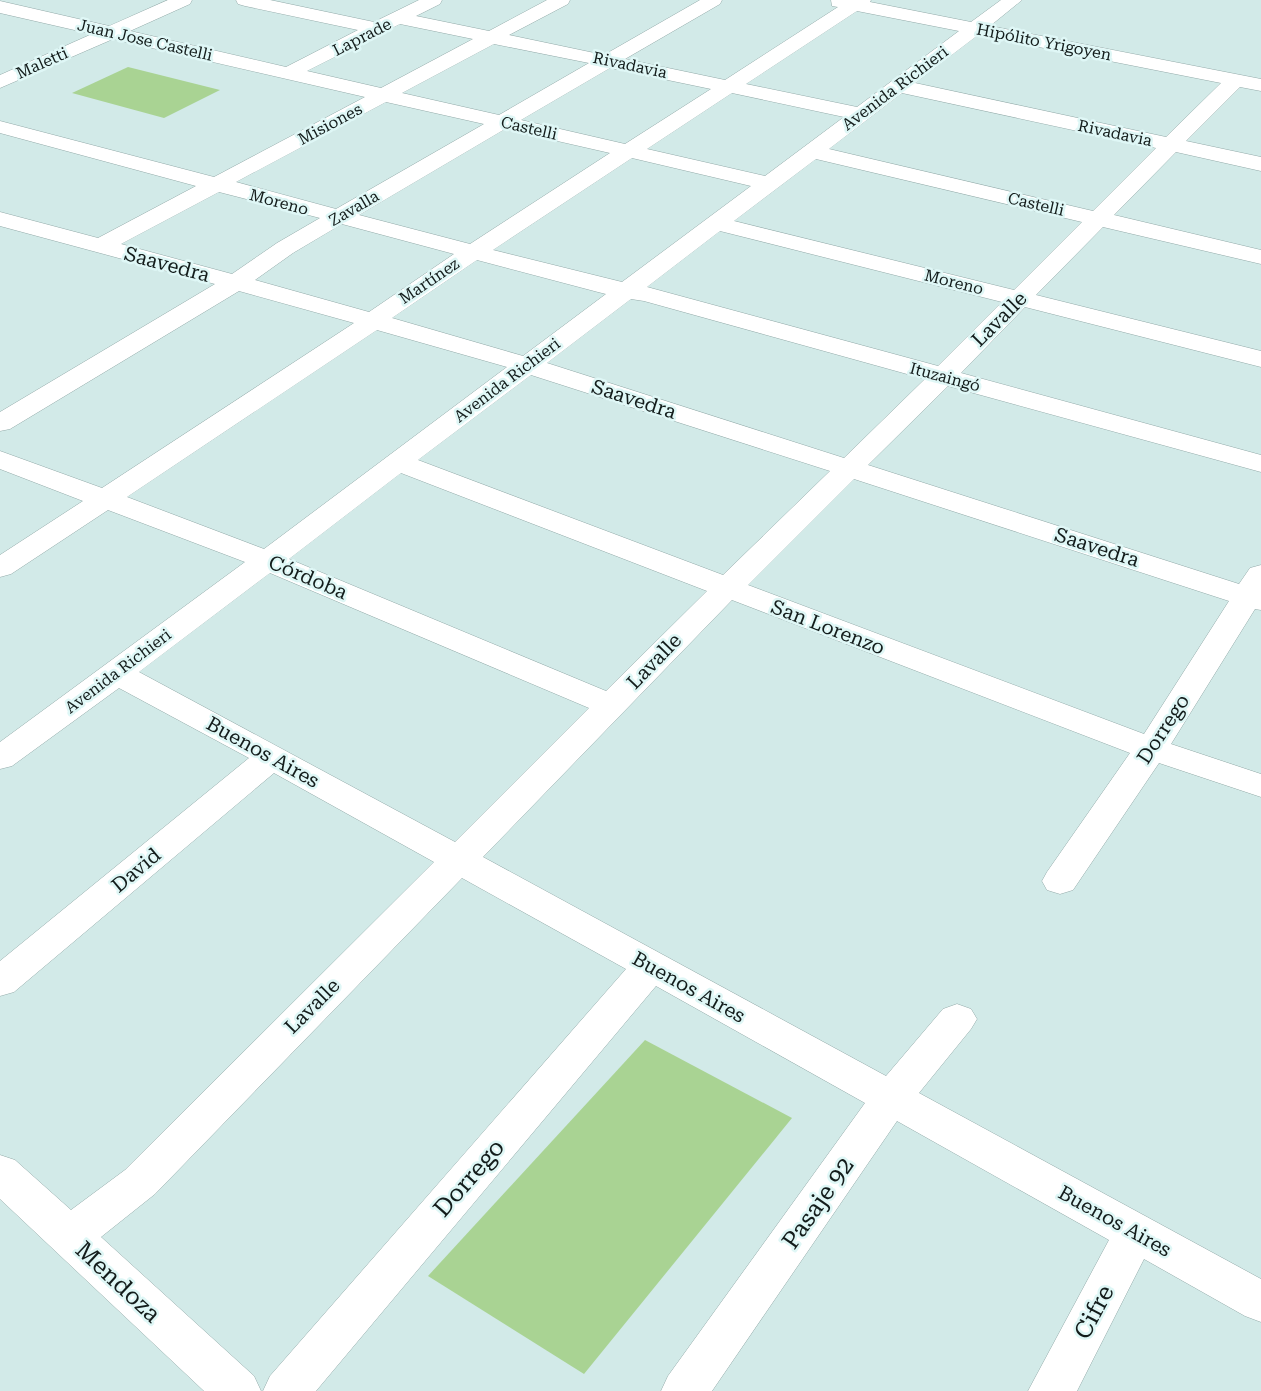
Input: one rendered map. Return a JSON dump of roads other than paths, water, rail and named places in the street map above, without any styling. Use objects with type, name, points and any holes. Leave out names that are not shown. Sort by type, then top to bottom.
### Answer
[{"type":"street","name":"Maletti","points":[[0,82],[183,0]]},
{"type":"street","points":[[302,12],[325,0]]},
{"type":"street","name":"Laprade","points":[[291,72],[434,0]]},
{"type":"street","name":"Misiones","points":[[100,246],[561,0]]},
{"type":"street","name":"Zavalla","points":[[0,423],[236,282],[285,248],[712,0]]},
{"type":"street","name":"Hipólito Yrigoyen","points":[[826,0],[858,3],[1261,85]]},
{"type":"street","name":"Avenida Richieri","points":[[0,758],[116,674],[1013,0]]},
{"type":"street","points":[[254,1],[378,29]]},
{"type":"street","name":"Martínez","points":[[0,568],[372,322],[472,252],[858,3]]},
{"type":"street","name":"Juan Jose Castelli","points":[[0,7],[291,72]]},
{"type":"street","name":"Rivadavia","points":[[399,18],[860,114]]},
{"type":"street","name":"Castelli","points":[[291,72],[768,183]]},
{"type":"street","name":"Lavalle","points":[[69,1236],[140,1182],[726,588],[851,468],[1169,144],[1235,80]]},
{"type":"street","name":"Rivadavia","points":[[898,86],[1261,164]]},
{"type":"street","name":"Moreno","points":[[0,127],[472,252],[607,287],[628,290]]},
{"type":"street","name":"Castelli","points":[[811,151],[1261,258]]},
{"type":"street","name":"Saavedra","points":[[0,219],[236,282],[527,365],[851,468],[1257,590]]},
{"type":"street","name":"Moreno","points":[[717,223],[1261,359]]},
{"type":"street","name":"Ituzaingó","points":[[628,290],[1261,464]]},
{"type":"street","name":"Córdoba","points":[[0,459],[266,560],[612,705]]},
{"type":"street","name":"San Lorenzo","points":[[397,462],[1151,749],[1261,786]]},
{"type":"street","name":"Dorrego","points":[[1060,881],[1257,590]]},
{"type":"street","name":"Buenos Aires","points":[[116,674],[149,689],[458,858],[1261,1302]]},
{"type":"street","name":"David","points":[[0,982],[272,758]]},
{"type":"street","name":"Dorrego","points":[[287,1391],[651,966]]},
{"type":"street","name":"Pasaje 92","points":[[685,1391],[891,1098],[957,1019]]},
{"type":"street","name":"Mendoza","points":[[0,1172],[237,1391]]},
{"type":"street","name":"Cifre","points":[[1052,1391],[1136,1232]]}]
